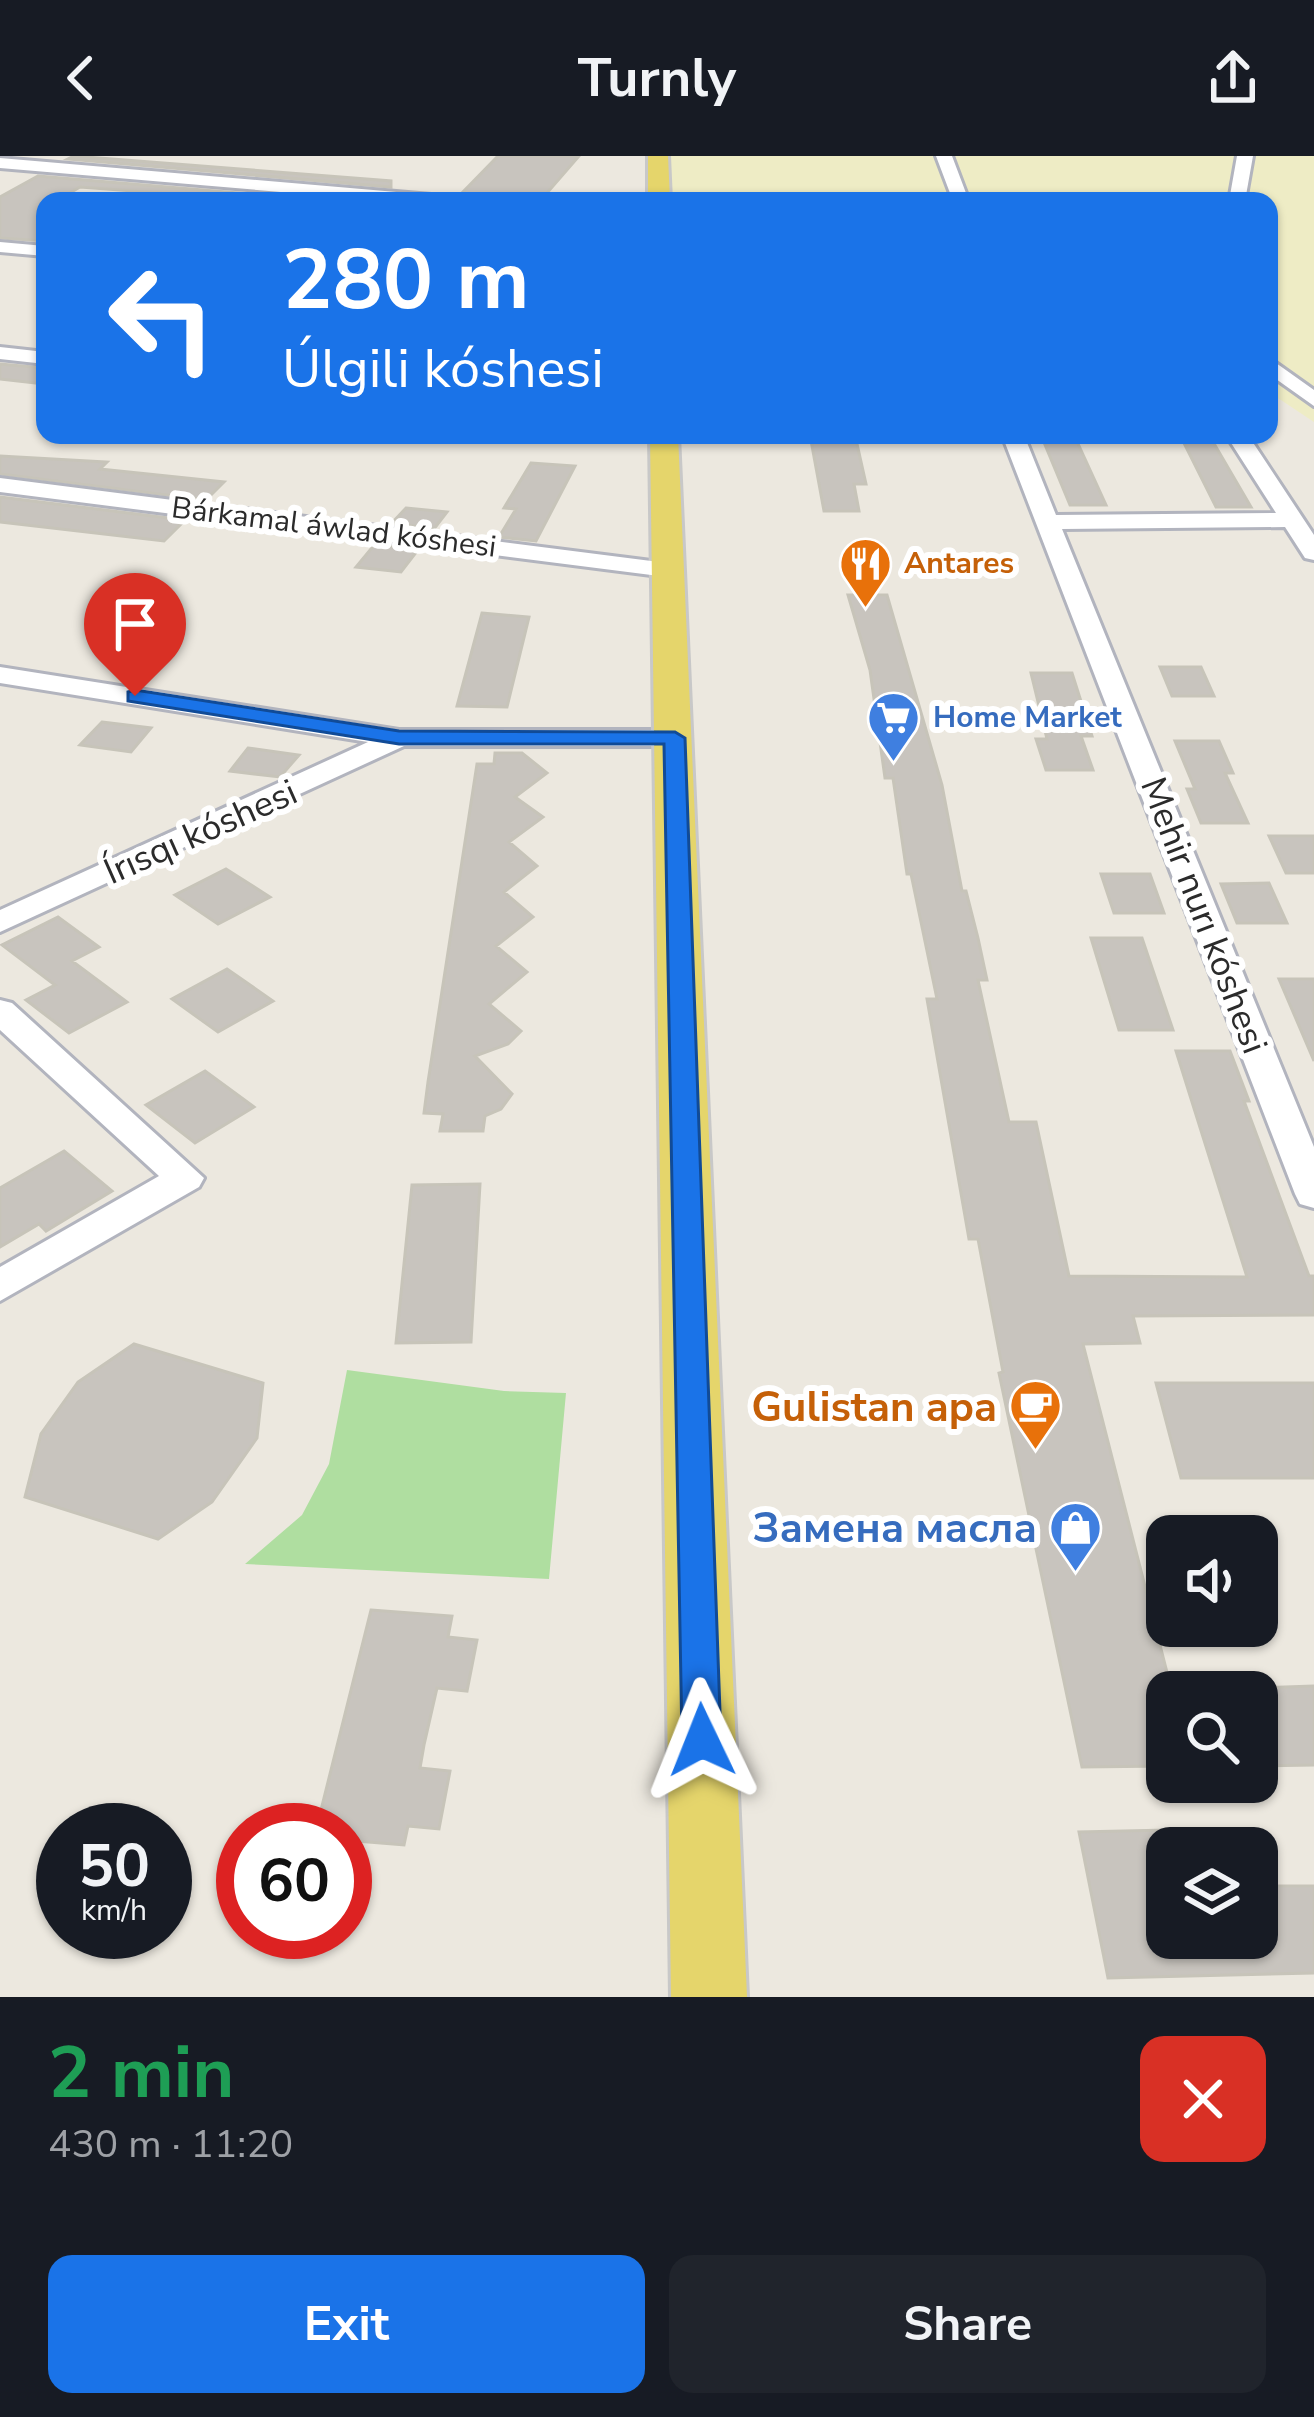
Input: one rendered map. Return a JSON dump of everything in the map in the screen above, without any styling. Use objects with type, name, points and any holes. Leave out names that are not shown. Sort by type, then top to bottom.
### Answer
[{"type":"main road","points":[[658,156],[659,192]]},
{"type":"main road","points":[[664,444],[709,1997]]},
{"type":"street","points":[[944,156],[958,192]]},
{"type":"street","points":[[1239,192],[1245,156]]},
{"type":"street","points":[[0,163],[338,192]]},
{"type":"street","points":[[0,247],[36,250]]},
{"type":"street","points":[[0,353],[36,357]]},
{"type":"street","points":[[1278,371],[1314,400]]},
{"type":"street","name":"Mehir nurı kóshesi","points":[[1017,444],[1314,1195]]},
{"type":"street","points":[[1244,444],[1314,553]]},
{"type":"street","name":"Bárkamal áwlad kóshesi","points":[[0,485],[668,570]]},
{"type":"street","points":[[1050,521],[1293,520]]},
{"type":"street","points":[[1,676],[399,737],[675,738]]},
{"type":"street","name":"Írısqı kóshesi","points":[[0,922],[399,737]]},
{"type":"street","points":[[0,1011],[185,1178],[0,1286]]},
{"type":"green space","points":[[347,1370],[504,1391],[566,1393],[549,1579],[245,1564],[302,1515],[329,1464]]},
{"type":"sand","points":[[656,156],[1314,156],[1314,422],[1278,398],[1278,192],[656,192]]},
{"type":"building","points":[[498,156],[579,156],[548,192],[463,192]]},
{"type":"building","points":[[68,159],[391,181],[391,187]]},
{"type":"building","points":[[38,176],[227,192],[80,187],[71,192],[36,192],[36,240],[0,238],[0,197]]},
{"type":"building","points":[[0,364],[36,367],[36,383],[0,379]]},
{"type":"building","points":[[812,444],[857,444],[866,484],[854,484],[859,511],[824,511]]},
{"type":"building","points":[[1045,444],[1078,444],[1106,505],[1070,505]]},
{"type":"building","points":[[1184,444],[1214,444],[1251,507],[1216,507]]},
{"type":"building","points":[[0,456],[107,462],[100,469],[224,482],[206,500],[0,474]]},
{"type":"building","points":[[531,463],[575,466],[536,541],[499,537],[516,509],[504,508]]},
{"type":"building","points":[[0,497],[185,520],[164,541],[0,522]]},
{"type":"building","points":[[406,508],[447,512],[434,529],[392,523]]},
{"type":"building","points":[[375,544],[418,550],[401,572],[356,567]]},
{"type":"building","points":[[848,595],[887,595],[942,785],[962,891],[966,891],[978,938],[987,980],[978,980],[1009,1122],[1036,1122],[1069,1276],[1247,1277],[1176,1051],[1230,1051],[1309,1276],[1314,1276],[1314,1315],[1133,1316],[1140,1343],[1083,1344],[1146,1590],[1146,1647],[1160,1647],[1167,1671],[1146,1671],[1146,1766],[1082,1767],[999,1373],[1003,1372],[978,1239],[969,1239],[927,999],[937,999],[911,874],[907,874],[893,778],[885,778],[870,670]]},
{"type":"building","points":[[482,613],[529,617],[507,707],[457,706]]},
{"type":"building","points":[[1160,667],[1201,667],[1214,696],[1172,696]]},
{"type":"building","points":[[1031,673],[1072,673],[1092,736],[1081,736],[1093,770],[1046,770],[1036,739],[1047,739]]},
{"type":"building","points":[[102,722],[151,728],[131,752],[80,745]]},
{"type":"building","points":[[1175,741],[1219,741],[1233,773],[1225,773],[1248,823],[1201,823],[1187,789],[1195,789]]},
{"type":"building","points":[[248,748],[299,755],[280,777],[230,771]]},
{"type":"building","points":[[495,753],[522,753],[547,773],[515,797],[543,817],[509,842],[537,866],[504,892],[533,917],[496,946],[527,972],[489,1004],[521,1031],[508,1044],[475,1056],[512,1094],[501,1109],[485,1116],[483,1131],[440,1131],[443,1114],[424,1113],[428,1082],[477,764],[494,764]]},
{"type":"building","points":[[1269,836],[1314,836],[1314,873],[1286,873]]},
{"type":"building","points":[[226,869],[270,897],[218,924],[175,895]]},
{"type":"building","points":[[1101,874],[1150,874],[1164,913],[1114,913]]},
{"type":"building","points":[[1269,883],[1287,923],[1237,923],[1221,884]]},
{"type":"building","points":[[58,917],[99,947],[72,961],[127,1002],[69,1033],[26,1000],[55,985],[2,945]]},
{"type":"building","points":[[1091,938],[1142,938],[1173,1030],[1119,1030]]},
{"type":"building","points":[[227,969],[273,1001],[218,1032],[172,999]]},
{"type":"building","points":[[1279,979],[1314,979],[1314,1061]]},
{"type":"building","points":[[205,1071],[254,1107],[195,1143],[146,1105]]},
{"type":"building","points":[[64,1151],[112,1191],[46,1231],[39,1224],[0,1247],[0,1188]]},
{"type":"building","points":[[480,1184],[471,1342],[396,1343],[412,1185]]},
{"type":"building","points":[[134,1344],[263,1383],[257,1438],[212,1502],[158,1539],[25,1497],[41,1434],[78,1382]]},
{"type":"building","points":[[1156,1383],[1314,1383],[1314,1478],[1181,1478]]},
{"type":"building","points":[[371,1610],[452,1616],[448,1637],[477,1640],[467,1691],[437,1688],[424,1745],[420,1768],[450,1771],[439,1829],[408,1826],[404,1845],[372,1842],[372,1803],[323,1803]]},
{"type":"building","points":[[1314,1686],[1314,1765],[1278,1766],[1278,1687]]},
{"type":"building","points":[[1146,1830],[1146,1959],[1278,1959],[1278,1886],[1314,1886],[1314,1973],[1108,1978],[1079,1832]]},
{"type":"place","name":"Antares","points":[[865,609]]},
{"type":"place","name":"Home Market","points":[[894,763]]},
{"type":"place","name":"Gulistan apa","points":[[1036,1452]]},
{"type":"place","name":"Замена масла","points":[[1076,1573]]},
{"type":"route","points":[[135,696],[399,737],[675,738],[702,1740]]}]
